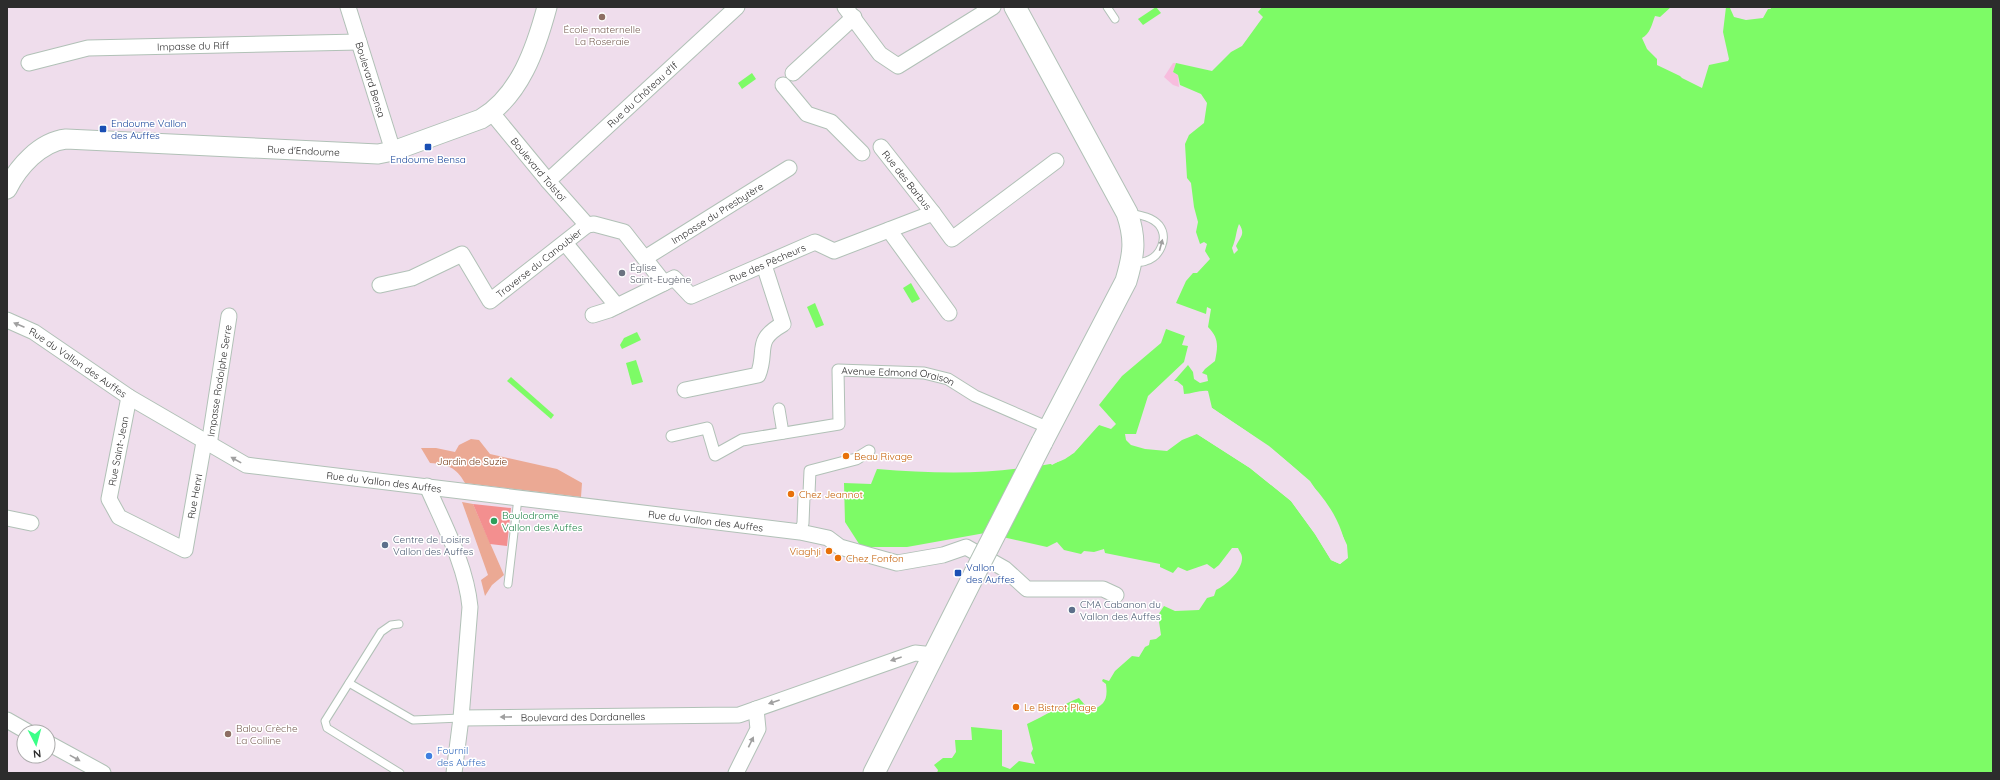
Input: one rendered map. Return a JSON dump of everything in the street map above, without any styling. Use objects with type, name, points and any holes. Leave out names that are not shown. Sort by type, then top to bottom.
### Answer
[{"type":"main road","points":[[874,773],[1045,435],[1119,296],[1131,263],[1134,238],[1127,213],[1015,7]]},
{"type":"street","name":"Boulevard Bensa","points":[[348,7],[393,151]]},
{"type":"street","name":"Rue d'Endoume","points":[[7,189],[13,177],[38,150],[58,140],[66,139],[378,154],[393,151],[481,119],[492,113],[517,86],[541,31],[547,7]]},
{"type":"street","name":"Rue du Château d'If","points":[[548,181],[737,7]]},
{"type":"street","points":[[793,73],[849,12],[880,54],[898,66],[993,7]]},
{"type":"street","name":"Impasse du Riff","points":[[29,63],[88,48],[359,42]]},
{"type":"street","points":[[783,85],[807,114],[831,122],[862,153]]},
{"type":"street","name":"Boulevard Tolstoï","points":[[492,113],[548,181],[587,225]]},
{"type":"street","name":"Rue des Barbus","points":[[881,147],[933,213]]},
{"type":"street","points":[[933,213],[952,239],[1056,161]]},
{"type":"street","name":"Impasse du Presbytère","points":[[645,258],[789,168]]},
{"type":"street","name":"Rue des Pêcheurs","points":[[664,283],[674,278],[691,296],[815,242],[834,250],[933,213]]},
{"type":"street","points":[[587,225],[594,224],[624,232],[664,283],[617,306],[593,315]]},
{"type":"street","name":"Traverse du Canoubier","points":[[380,284],[412,278],[462,254],[490,301],[587,225]]},
{"type":"street","points":[[889,230],[949,313]]},
{"type":"street","points":[[565,243],[617,306]]},
{"type":"street","points":[[685,390],[758,375],[762,365],[761,348],[764,340],[770,332],[783,324],[764,265]]},
{"type":"street","name":"Impasse Rodolphe Serre","points":[[206,443],[229,316]]},
{"type":"street","name":"Rue du Vallon des Auffes","points":[[7,320],[34,332],[129,397],[246,466],[427,486],[800,532],[828,538],[840,547],[897,563],[943,555],[966,548],[1005,569],[1027,589],[1103,589],[1116,596]]},
{"type":"street","name":"Avenue Edmond Oraison","points":[[672,436],[707,428],[715,455],[742,440],[839,424],[838,370],[924,373],[948,379],[975,396],[1045,435]]},
{"type":"street","name":"Rue Saint-Jean","points":[[129,397],[109,499],[119,516],[185,550]]},
{"type":"street","points":[[779,409],[783,433]]},
{"type":"street","name":"Rue Henri","points":[[185,550],[206,443]]},
{"type":"street","points":[[800,532],[803,523],[804,497],[809,493],[810,471],[856,459],[869,451]]},
{"type":"street","points":[[427,486],[461,566],[469,593],[470,607],[461,718],[454,773]]},
{"type":"street","points":[[7,518],[31,523]]},
{"type":"street","name":"Boulevard des Dardanelles","points":[[461,718],[739,715],[915,653],[934,655]]},
{"type":"street","points":[[736,773],[758,729],[756,709]]},
{"type":"street","points":[[7,720],[16,725]]},
{"type":"street","points":[[56,747],[102,773]]},
{"type":"lane","points":[[1107,7],[1115,19]]},
{"type":"lane","points":[[1127,213],[1148,217],[1160,226],[1163,236],[1160,251],[1154,257],[1146,262],[1131,263]]},
{"type":"lane","points":[[508,584],[518,498]]},
{"type":"lane","points":[[399,624],[390,625],[381,632],[325,721],[327,728],[400,773]]},
{"type":"lane","points":[[349,683],[413,720],[461,718]]},
{"type":"green space","name":"Jardin de Suzie","points":[[471,439],[479,440],[490,454],[557,469],[582,483],[581,497],[465,483],[458,473],[450,467],[430,463],[421,448],[436,448],[455,452],[459,445]]},
{"type":"green space","points":[[462,502],[473,504],[504,575],[492,585],[485,596],[481,580],[488,575]]},
{"type":"sand","points":[[1173,63],[1176,63],[1173,72],[1178,75],[1179,87],[1173,85],[1164,77]]},
{"type":"shaded area","points":[[1156,7],[1161,13],[1143,25],[1138,19]]},
{"type":"shaded area","points":[[1262,7],[1671,7],[1660,17],[1655,16],[1649,31],[1642,38],[1647,49],[1657,59],[1657,65],[1702,88],[1709,65],[1728,61],[1729,59],[1723,32],[1726,7],[1730,8],[1734,17],[1746,20],[1763,18],[1768,9],[1771,9],[1770,7],[1993,7],[1993,773],[937,773],[938,770],[934,765],[943,758],[952,758],[956,752],[955,740],[972,740],[971,727],[1002,730],[1002,766],[1010,769],[1019,761],[1035,764],[1031,753],[1033,749],[1027,724],[1079,698],[1090,711],[1102,704],[1106,698],[1106,684],[1102,681],[1103,679],[1109,681],[1115,671],[1132,656],[1139,657],[1145,647],[1149,645],[1150,640],[1156,639],[1161,635],[1158,615],[1164,606],[1175,611],[1199,610],[1207,598],[1214,596],[1216,590],[1229,581],[1237,572],[1242,562],[1242,555],[1238,548],[1232,548],[1214,569],[1207,564],[1187,571],[1178,567],[1173,573],[1160,567],[1160,564],[1105,553],[1104,549],[1094,552],[1084,551],[1081,554],[1064,550],[1057,542],[1047,547],[985,533],[907,547],[861,547],[845,522],[844,483],[871,484],[877,469],[915,472],[992,471],[1010,470],[1047,464],[1065,459],[1075,452],[1090,433],[1099,425],[1111,429],[1116,424],[1099,405],[1122,376],[1161,343],[1166,329],[1185,336],[1182,345],[1188,346],[1184,362],[1148,396],[1136,434],[1125,434],[1126,440],[1131,445],[1145,449],[1167,451],[1182,440],[1197,434],[1250,468],[1291,501],[1315,534],[1331,560],[1340,564],[1347,558],[1342,533],[1331,510],[1316,489],[1297,470],[1276,453],[1254,436],[1212,408],[1208,391],[1184,394],[1183,386],[1177,381],[1174,381],[1188,365],[1193,372],[1194,379],[1200,383],[1208,381],[1207,375],[1202,373],[1215,361],[1217,342],[1212,331],[1208,327],[1211,309],[1207,307],[1206,314],[1176,303],[1186,281],[1193,273],[1197,273],[1210,259],[1205,251],[1207,244],[1204,242],[1200,244],[1196,232],[1198,222],[1194,207],[1191,183],[1187,178],[1185,144],[1189,135],[1204,123],[1207,103],[1201,94],[1180,85],[1178,75],[1173,72],[1176,63],[1212,71],[1231,52],[1242,46],[1263,17],[1258,12]],"holes":[[[1239,224],[1242,235],[1236,246],[1238,250],[1234,254],[1232,248]]]},
{"type":"shaded area","points":[[752,73],[756,79],[742,89],[738,83]]},
{"type":"shaded area","points":[[911,283],[920,299],[912,303],[903,288]]},
{"type":"shaded area","points":[[815,303],[824,325],[816,328],[807,307]]},
{"type":"shaded area","points":[[637,332],[641,340],[622,349],[620,345],[624,338]]},
{"type":"shaded area","points":[[636,360],[643,382],[632,385],[626,363]]},
{"type":"shaded area","points":[[511,377],[554,415],[551,419],[507,381]]},
{"type":"shaded area","name":"Boulodrome Vallon des Auffes","points":[[473,504],[511,508],[507,546],[490,544]]},
{"type":"pier","points":[[1212,408],[1269,446],[1310,481],[1334,517],[1347,545],[1348,558],[1340,564],[1331,560],[1315,534],[1291,501],[1250,468],[1197,434],[1199,432],[1251,466],[1292,500],[1317,533],[1333,558],[1339,562],[1345,557],[1345,546],[1332,518],[1309,483],[1267,448],[1211,410]]},
{"type":"pier","points":[[1097,424],[1099,425],[1074,453],[1052,465],[1050,463],[1073,451]]},
{"type":"place","name":"École maternelle La Roseraie","points":[[602,17]]},
{"type":"place","name":"Endoume Vallon des Auffes","points":[[103,129]]},
{"type":"place","name":"Endoume Bensa","points":[[428,147]]},
{"type":"place","name":"Église Saint-Eugène","points":[[622,273]]},
{"type":"place","name":"Beau Rivage","points":[[846,456]]},
{"type":"place","name":"Chez Jeannot","points":[[791,494]]},
{"type":"place","name":"Boulodrome Vallon des Auffes","points":[[494,521]]},
{"type":"place","name":"Centre de Loisirs Vallon des Auffes","points":[[385,545]]},
{"type":"place","name":"Viaghji","points":[[829,551]]},
{"type":"place","name":"Chez Fonfon","points":[[838,558]]},
{"type":"place","name":"Vallon des Auffes","points":[[958,573]]},
{"type":"place","name":"CMA Cabanon du Vallon des Auffes","points":[[1072,610]]},
{"type":"place","name":"Le Bistrot Plage","points":[[1016,707]]},
{"type":"place","name":"Balou Crèche La Colline","points":[[228,734]]},
{"type":"place","name":"Fournil des Auffes","points":[[429,756]]}]
